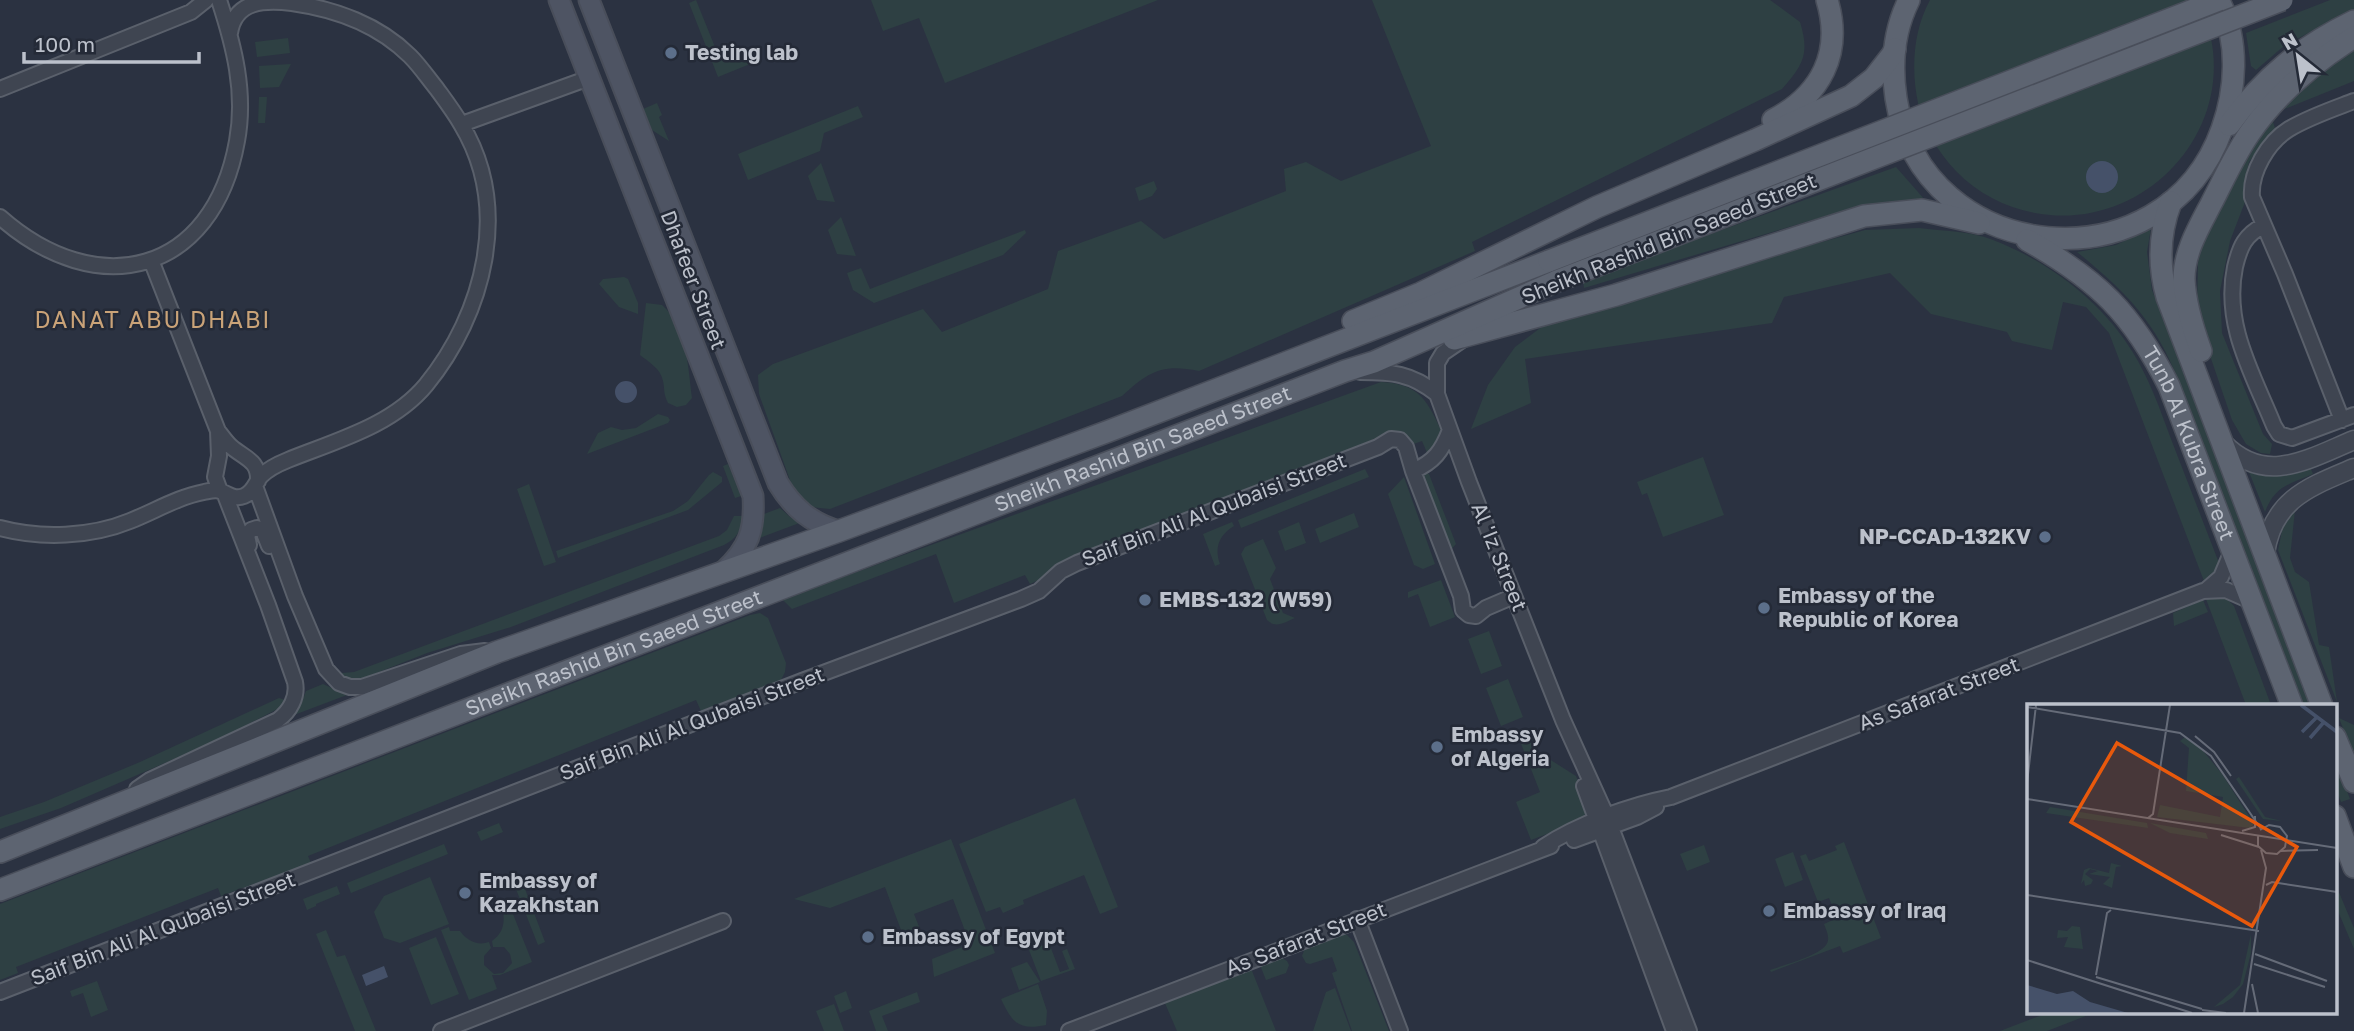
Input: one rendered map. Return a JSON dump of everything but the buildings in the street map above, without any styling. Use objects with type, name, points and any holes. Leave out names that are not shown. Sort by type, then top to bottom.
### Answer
[{"type":"main road","name":"Dhafeer Street","points":[[559,0],[753,496],[753,525],[749,540],[742,553],[723,572]]},
{"type":"main road","name":"Dhafeer Street","points":[[589,0],[778,483],[803,514],[839,531]]},
{"type":"main road","points":[[1718,156],[1738,138],[1793,108],[1817,83],[1831,49],[1832,31],[1827,0]]},
{"type":"main road","points":[[1889,0],[1899,27]]},
{"type":"main road","name":"Tunb Al Kubra Street","points":[[1909,0],[1899,27],[1894,81],[1898,112],[1909,142],[1924,169],[1945,193],[1969,212],[2060,259],[2107,296],[2136,330],[2169,386],[2292,704]]},
{"type":"main road","name":"Sheikh Rashid Bin Saeed Street","points":[[0,852],[497,652],[839,531],[1109,431],[2219,0]]},
{"type":"main road","points":[[2218,141],[2229,110],[2234,76],[2232,43],[2219,0]]},
{"type":"main road","name":"Sheikh Rashid Bin Saeed Street","points":[[0,890],[1374,362],[1557,281],[2282,0]]},
{"type":"main road","points":[[1374,362],[1616,295],[1864,216],[1922,210],[2062,240],[2109,234],[2152,215],[2171,202],[2190,184],[2205,164],[2249,97],[2284,63],[2326,35],[2354,21]]},
{"type":"main road","points":[[2215,422],[2213,394],[2187,299],[2184,278],[2189,250],[2228,170],[2261,117],[2298,78],[2354,37]]},
{"type":"main road","points":[[1109,431],[1204,380],[1422,293],[1597,207],[1851,96],[1874,78],[1895,49]]},
{"type":"main road","name":"Tunb Al Kubra Street","points":[[2171,202],[2160,248],[2163,282],[2322,704]]},
{"type":"main road","points":[[2336,739],[2354,782]]},
{"type":"main road","points":[[2336,819],[2354,867]]},
{"type":"street","points":[[0,89],[191,12],[206,0]]},
{"type":"street","points":[[0,216],[45,249],[80,262],[115,267],[151,260],[180,244],[200,226],[216,204],[228,179],[237,141],[240,102],[237,63],[219,0]]},
{"type":"street","points":[[0,528],[32,534],[80,533],[127,522],[196,494],[223,493],[234,498],[243,496],[276,465],[356,433],[391,415],[425,386],[453,347],[468,320],[485,263],[488,233],[481,173],[462,124],[412,58],[379,32],[332,11],[289,2],[257,1],[249,4],[240,11],[230,33]]},
{"type":"street","points":[[462,124],[589,78]]},
{"type":"street","points":[[2264,225],[2248,235],[2241,245],[2231,294],[2234,324],[2274,426],[2283,437],[2296,438],[2348,417],[2252,197],[2251,185],[2262,159],[2278,138],[2290,128],[2354,100]]},
{"type":"street","points":[[126,801],[150,780],[278,720],[288,711],[296,687],[268,605],[215,477],[220,451],[218,431],[151,260]]},
{"type":"street","name":"Al 'Iz Street","points":[[1472,333],[1443,353],[1437,363],[1437,394],[1603,824],[1689,1031]]},
{"type":"street","points":[[1345,371],[1397,373],[1413,379],[1437,394]]},
{"type":"street","points":[[1450,430],[1438,455],[1427,465],[1410,464],[1461,596],[1471,605],[1486,608],[1514,596]]},
{"type":"street","points":[[218,431],[233,449],[254,463],[258,475],[256,484],[295,596],[326,669],[334,680],[350,687],[368,686],[461,654],[497,652]]},
{"type":"street","points":[[2224,444],[2244,460],[2272,467],[2294,464],[2354,440]]},
{"type":"street","name":"Saif Bin Ali Al Qubaisi Street","points":[[0,992],[1021,599],[1039,591],[1061,571],[1077,562],[1377,447],[1394,446],[1410,464]]},
{"type":"street","points":[[2332,449],[2319,462],[2319,470],[2327,475],[2348,470]]},
{"type":"street","points":[[2264,553],[2275,520],[2289,502],[2307,488],[2348,470]]},
{"type":"street","points":[[268,605],[268,590],[247,538],[248,532],[254,528],[263,531],[284,581],[295,596]]},
{"type":"street","points":[[2206,590],[2221,577],[2232,551]]},
{"type":"street","points":[[2206,590],[2226,590],[2253,602]]},
{"type":"street","name":"As Safarat Street","points":[[1069,1031],[1603,824],[1637,817],[1671,797],[2206,590]]},
{"type":"street","name":"Al 'Iz Street","points":[[1603,824],[1674,1031]]},
{"type":"street","points":[[1357,919],[1400,1031]]},
{"type":"street","points":[[441,1031],[723,921]]},
{"type":"shaded area","points":[[696,0],[717,52],[755,62],[718,77],[689,3]]},
{"type":"shaded area","points":[[871,0],[1158,0],[945,83],[919,18],[883,31]]},
{"type":"shaded area","points":[[1372,0],[1770,0],[1800,22],[1804,51],[1800,66],[1782,89],[1472,242],[1475,251],[1199,371],[1175,368],[1156,372],[1148,375],[1122,396],[830,509],[810,507],[795,494],[759,394],[758,375],[773,364],[923,309],[942,332],[1048,289],[1058,251],[1141,221],[1164,239],[1286,191],[1284,169],[1306,162],[1341,181],[1431,146]]},
{"type":"shaded area","points":[[1930,0],[2198,0],[2213,51],[2213,85],[2205,117],[2190,145],[2170,170],[2145,191],[2116,206],[2084,214],[2050,215],[2024,211],[1999,202],[1976,188],[1949,164],[1932,140],[1924,122],[1918,103],[1914,64],[1920,24]]},
{"type":"shaded area","points":[[2330,0],[2354,0],[2354,10],[2285,45],[2256,70],[2251,66],[2246,33]]},
{"type":"shaded area","points":[[288,38],[290,53],[257,57],[255,42]]},
{"type":"shaded area","points":[[2354,45],[2354,81],[2282,110],[2273,122],[2275,128],[2249,162],[2244,186],[2245,202],[2230,241],[2220,291],[2222,333],[2263,434],[2272,444],[2270,454],[2261,453],[2246,444],[2232,420],[2205,341],[2197,310],[2198,263],[2205,233],[2255,141],[2292,94]]},
{"type":"shaded area","points":[[291,64],[279,87],[260,88],[259,66]]},
{"type":"shaded area","points":[[259,97],[267,97],[265,123],[258,123]]},
{"type":"shaded area","points":[[657,103],[662,115],[659,117],[669,141],[652,130],[643,109]]},
{"type":"shaded area","points":[[858,106],[863,117],[824,133],[820,151],[748,180],[738,154]]},
{"type":"shaded area","points":[[821,163],[835,202],[817,200],[808,176]]},
{"type":"shaded area","points":[[1896,167],[1925,200],[1863,205],[1584,288],[1583,280]]},
{"type":"shaded area","points":[[1154,181],[1157,189],[1152,196],[1139,201],[1135,188]]},
{"type":"shaded area","points":[[841,217],[856,256],[837,254],[828,230]]},
{"type":"shaded area","points":[[1919,228],[1976,235],[2013,249],[2053,271],[2089,299],[2105,316],[2132,351],[2154,394],[2219,563],[2216,571],[2204,581],[2109,333],[2086,307],[2063,302],[2052,350],[2012,341],[2007,332],[1931,314],[1890,273],[1784,297],[1772,323],[1525,359],[1531,403],[1471,429],[1488,385],[1515,347],[1556,316],[1865,230]]},
{"type":"shaded area","points":[[2151,228],[2147,252],[2152,290],[2314,704],[2304,704],[2165,351],[2156,334],[2133,304],[2077,252],[2116,245]]},
{"type":"shaded area","points":[[1025,230],[1026,233],[1003,255],[874,303],[853,290],[847,273],[861,268],[870,289]]},
{"type":"shaded area","points":[[603,279],[628,279],[638,303],[638,314],[619,307],[599,284]]},
{"type":"shaded area","points":[[646,303],[662,305],[677,324],[685,348],[692,398],[686,405],[677,407],[668,403],[660,373],[640,355]]},
{"type":"shaded area","points":[[1381,382],[1404,386],[1425,401],[1441,430],[1436,446],[1428,455],[1422,441],[1411,445],[1404,434],[1392,432],[1161,525],[1030,584],[1025,575],[954,603],[936,554],[792,609],[782,599]]},
{"type":"shaded area","points":[[658,414],[668,417],[668,423],[587,454],[598,433],[611,427],[622,430],[636,428]]},
{"type":"shaded area","points":[[1703,457],[1724,515],[1663,537],[1647,493],[1642,495],[1637,482]]},
{"type":"shaded area","points":[[2308,462],[2313,474],[2278,491],[2265,512],[2249,472],[2272,475]]},
{"type":"shaded area","points":[[728,464],[741,496],[735,498],[723,466]]},
{"type":"shaded area","points":[[1365,469],[1369,477],[1241,528],[1238,520]]},
{"type":"shaded area","points":[[1420,471],[1429,474],[1456,544],[1440,562],[1408,475]]},
{"type":"shaded area","points":[[713,472],[722,477],[722,482],[688,510],[558,558],[556,551],[673,511],[688,501]]},
{"type":"shaded area","points":[[1404,477],[1435,564],[1423,569],[1414,565],[1388,494]]},
{"type":"shaded area","points":[[529,484],[556,562],[544,566],[517,489]]},
{"type":"shaded area","points":[[780,508],[790,517],[802,522],[757,539],[764,514]]},
{"type":"shaded area","points":[[2295,510],[2290,558],[2295,572],[2309,582],[2319,645],[2329,647],[2337,702],[2278,550],[2284,521]]},
{"type":"shaded area","points":[[1354,513],[1359,527],[1320,543],[1315,529]]},
{"type":"shaded area","points":[[734,516],[743,516],[740,530],[724,545],[511,627],[427,653],[359,680],[342,676],[342,673],[354,672],[719,536],[727,530]]},
{"type":"shaded area","points":[[1232,522],[1234,526],[1219,542],[1220,564],[1215,566],[1203,534]]},
{"type":"shaded area","points":[[1299,522],[1306,543],[1285,551],[1278,531]]},
{"type":"shaded area","points":[[1263,539],[1276,568],[1270,579],[1283,613],[1295,618],[1281,624],[1267,620],[1241,554],[1245,547]]},
{"type":"shaded area","points":[[1441,580],[1455,617],[1430,627],[1418,594],[1408,598],[1408,592]]},
{"type":"shaded area","points":[[2214,595],[2223,597],[2234,606],[2271,704],[2246,704],[2206,599]]},
{"type":"shaded area","points":[[2203,600],[2208,612],[2174,626],[2173,613]]},
{"type":"shaded area","points":[[760,613],[768,618],[786,663],[781,680],[701,711],[696,700],[308,856],[311,863],[221,896],[218,888],[16,967],[18,973],[0,980],[0,904]]},
{"type":"shaded area","points":[[1489,631],[1502,666],[1481,674],[1468,639]]},
{"type":"shaded area","points":[[1508,679],[1523,717],[1501,726],[1486,688]]},
{"type":"shaded area","points":[[323,684],[347,695],[294,715],[306,691]]},
{"type":"shaded area","points":[[279,698],[285,700],[283,706],[218,740],[61,808],[0,829],[0,817],[44,802],[140,762]]},
{"type":"shaded area","points":[[2339,718],[2354,725],[2354,757]]},
{"type":"shaded area","points":[[1530,731],[1538,752],[1576,776],[1587,804],[1583,818],[1576,823],[1531,840],[1516,802],[1540,792],[1518,736]]},
{"type":"shaded area","points":[[2336,763],[2350,799],[2341,802],[2336,789]]},
{"type":"shaded area","points":[[1075,798],[1118,907],[1100,914],[1084,875],[1023,900],[1024,904],[1003,913],[1000,907],[986,912],[959,844]]},
{"type":"shaded area","points":[[499,823],[503,832],[481,841],[477,832]]},
{"type":"shaded area","points":[[951,839],[995,953],[934,977],[932,959],[970,944],[953,899],[914,914],[923,937],[904,938],[885,887],[830,908],[794,899]]},
{"type":"shaded area","points":[[1844,842],[1881,938],[1843,953],[1840,946],[1771,972],[1770,970],[1816,953],[1826,945],[1828,937],[1824,924],[1837,918],[1829,898],[1818,902],[1800,856],[1806,854],[1809,861],[1837,850],[1835,846]]},
{"type":"shaded area","points":[[444,844],[448,854],[351,893],[347,883]]},
{"type":"shaded area","points":[[1704,845],[1710,862],[1687,871],[1680,854]]},
{"type":"shaded area","points":[[1793,852],[1803,880],[1785,887],[1775,859]]},
{"type":"shaded area","points":[[430,877],[449,924],[400,943],[384,938],[374,912],[384,896]]},
{"type":"shaded area","points":[[522,881],[545,942],[538,945],[514,884]]},
{"type":"shaded area","points":[[2336,885],[2354,928],[2354,949],[2336,906]]},
{"type":"shaded area","points":[[337,886],[340,894],[307,910],[303,899]]},
{"type":"shaded area","points":[[509,904],[532,962],[500,975],[492,975],[497,989],[469,1000],[441,930],[449,927],[450,931],[460,931],[473,942],[489,942],[491,948],[484,956],[484,965],[494,974],[503,973],[512,963],[510,954],[504,947],[493,947],[492,941],[501,931],[503,910],[510,908]]},
{"type":"shaded area","points":[[326,930],[337,957],[345,955],[376,1031],[355,1031],[316,934]]},
{"type":"shaded area","points":[[1338,934],[1347,935],[1354,942],[1389,1031],[1352,1031],[1332,973],[1337,971],[1332,957],[1310,964],[1306,963],[1302,956],[1305,948]]},
{"type":"shaded area","points":[[436,937],[459,994],[431,1005],[409,948]]},
{"type":"shaded area","points":[[1049,943],[1060,972],[1069,969],[1062,951],[1067,949],[1075,969],[1041,981],[1029,950]]},
{"type":"shaded area","points":[[1280,957],[1289,965],[1286,973],[1266,980],[1260,965]]},
{"type":"shaded area","points":[[1027,962],[1040,982],[1019,990],[1011,968]]},
{"type":"shaded area","points":[[1249,969],[1276,1031],[1177,1031],[1164,1001]]},
{"type":"shaded area","points":[[97,981],[108,1010],[91,1017],[83,993],[72,997],[70,991]]},
{"type":"shaded area","points":[[1038,984],[1047,1011],[1046,1025],[1029,1027],[1017,1023],[1001,999]]},
{"type":"shaded area","points":[[1335,988],[1351,1031],[1313,1031],[1326,992]]},
{"type":"shaded area","points":[[846,991],[852,1008],[840,1013],[834,996]]},
{"type":"shaded area","points":[[917,992],[920,1002],[882,1016],[888,1031],[876,1031],[869,1011]]},
{"type":"shaded area","points":[[834,1004],[844,1031],[824,1031],[816,1011]]},
{"type":"shaded area","points":[[2045,1014],[2091,1014],[2047,1031],[2000,1031]]},
{"type":"water","points":[[2102,161],[2113,166],[2118,177],[2113,188],[2102,193],[2091,188],[2086,177],[2091,166]]},
{"type":"water","points":[[626,381],[634,384],[637,392],[634,400],[626,403],[618,400],[615,392],[618,384]]},
{"type":"water","points":[[384,966],[388,977],[366,986],[362,975]]},
{"type":"place","name":"Testing lab","points":[[671,53]]},
{"type":"place","name":"NP-CCAD-132KV","points":[[2045,537]]},
{"type":"place","name":"EMBS-132 (W59)","points":[[1145,600]]},
{"type":"place","name":"Embassy of the Republic of Korea","points":[[1764,608]]},
{"type":"place","name":"Embassy of Algeria","points":[[1437,747]]},
{"type":"place","name":"Embassy of Kazakhstan","points":[[465,893]]},
{"type":"place","name":"Embassy of Iraq","points":[[1769,911]]},
{"type":"place","name":"Embassy of Egypt","points":[[868,937]]},
{"type":"district","name":"DANAT ABU DHABI","points":[[153,320]]}]
